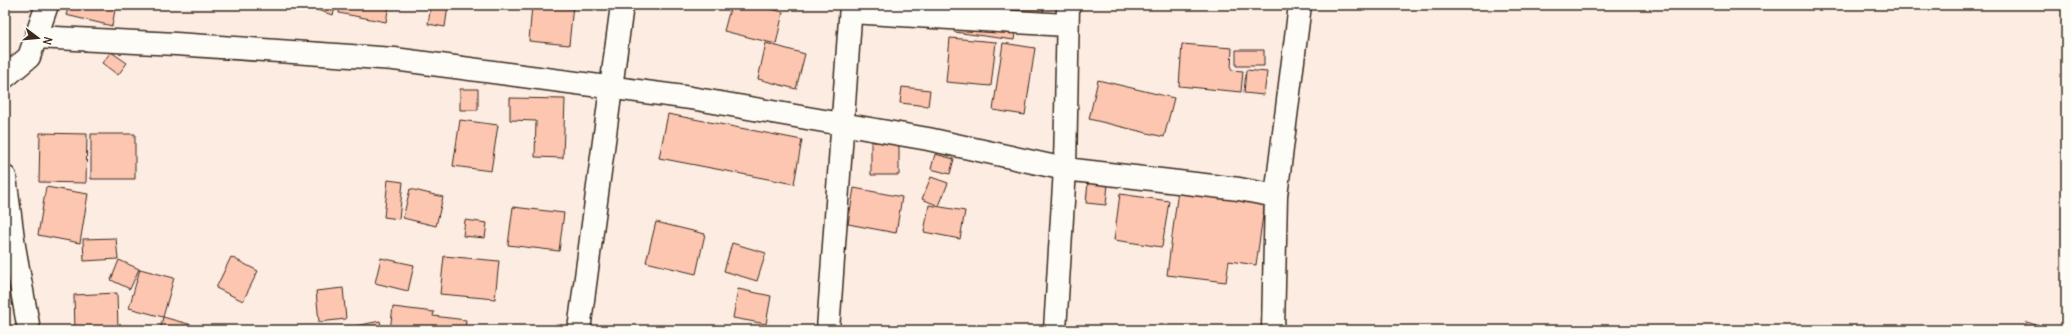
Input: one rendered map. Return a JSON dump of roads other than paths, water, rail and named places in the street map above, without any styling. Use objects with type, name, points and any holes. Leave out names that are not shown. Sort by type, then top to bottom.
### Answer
[{"type":"street","points":[[5,77],[29,57],[47,5]]},
{"type":"street","points":[[579,330],[622,5]]},
{"type":"street","points":[[1273,330],[1276,196],[1300,5]]},
{"type":"street","points":[[828,330],[851,9],[1067,15],[1065,169],[1055,330]]},
{"type":"street","points":[[36,37],[176,44],[394,59],[691,98],[843,126],[928,139],[1065,169],[1239,189],[1276,196]]},
{"type":"street","points":[[5,177],[14,246],[29,330]]}]
